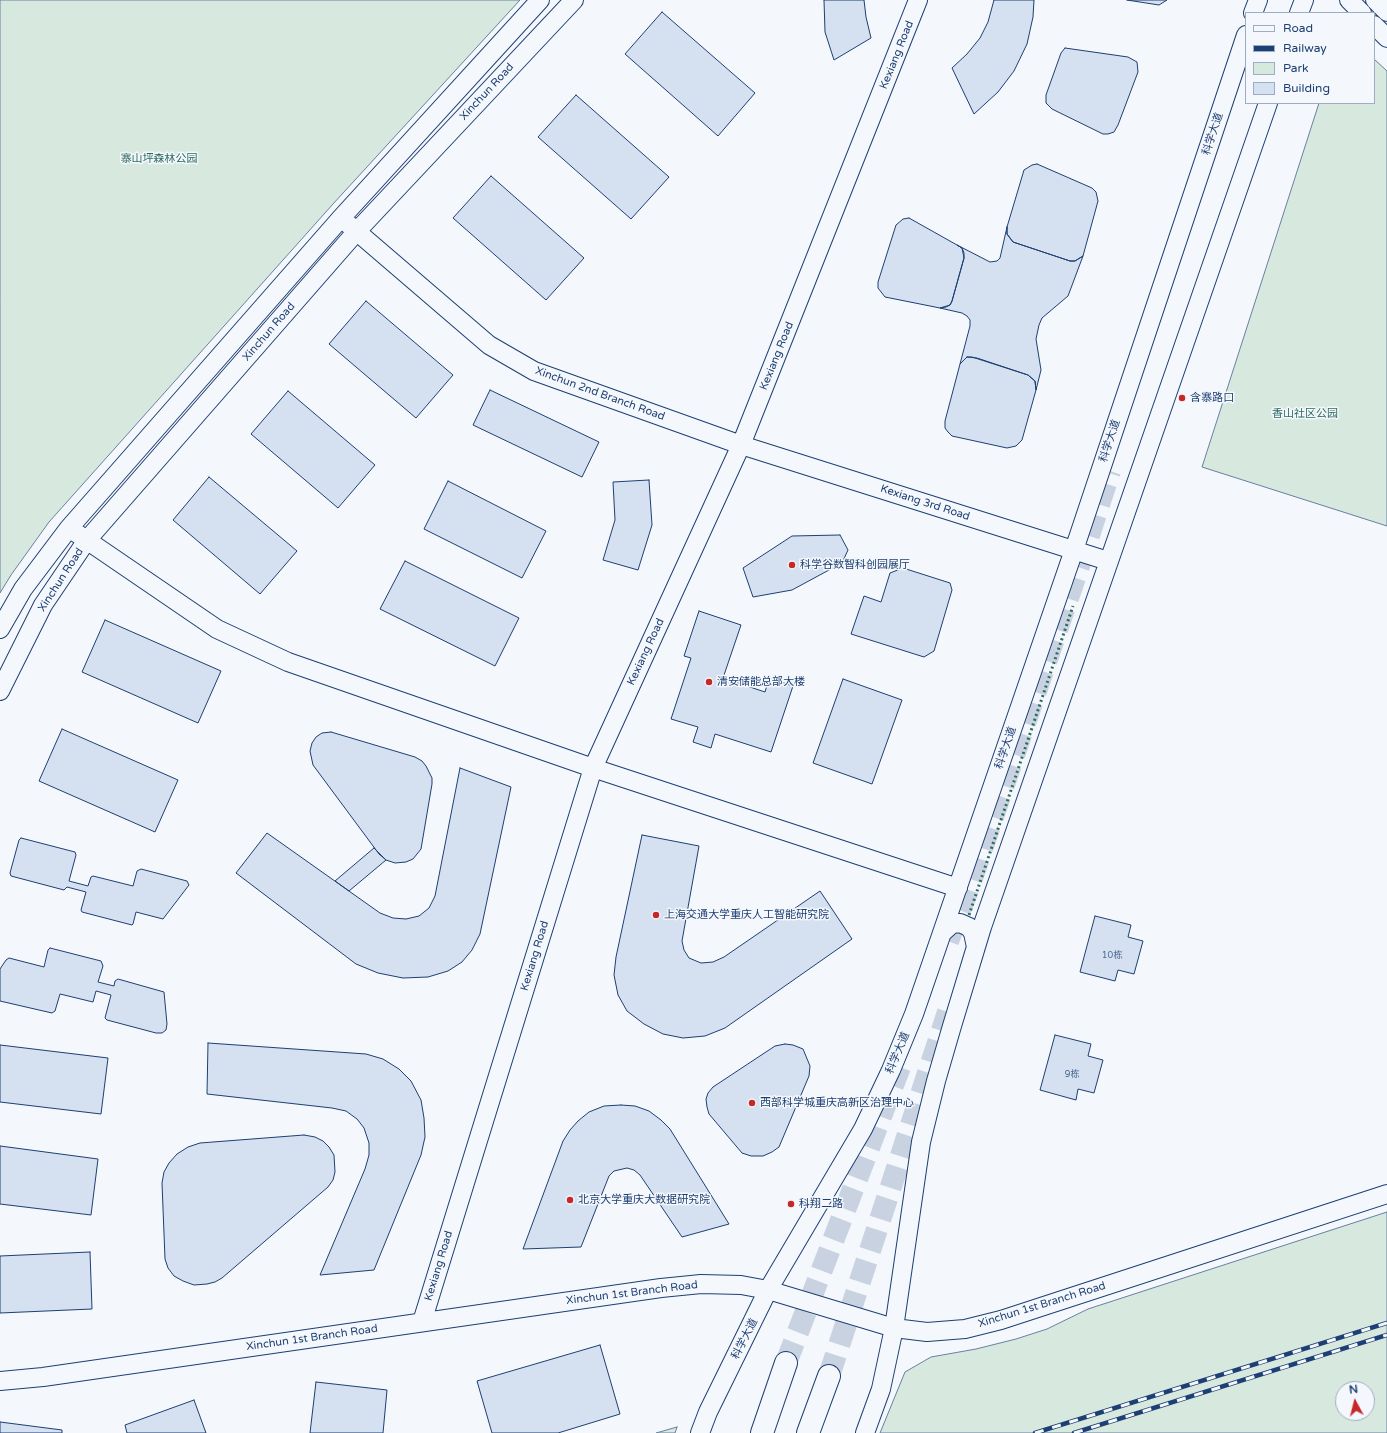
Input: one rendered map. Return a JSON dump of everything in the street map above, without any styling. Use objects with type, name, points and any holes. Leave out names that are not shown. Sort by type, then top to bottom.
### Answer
[{"type":"highway","points":[[762,1433],[786,1363]]},
{"type":"highway","points":[[808,1433],[829,1376]]},
{"type":"main road","name":"Xinchun Road","points":[[0,629],[24,589],[69,528],[341,218],[540,0]]},
{"type":"main road","name":"Xinchun Road","points":[[0,691],[43,605],[87,540],[357,231],[574,0]]},
{"type":"main road","name":"Kexiang Road","points":[[422,1322],[593,768],[741,444],[918,0]]},
{"type":"main road","points":[[1253,12],[1258,0]]},
{"type":"main road","points":[[1299,12],[1304,0]]},
{"type":"main road","points":[[1349,0],[1361,12]]},
{"type":"main road","points":[[1376,0],[1387,12]]},
{"type":"main road","points":[[1375,26],[1387,38]]},
{"type":"main road","name":"科学大道","points":[[700,1433],[708,1412],[768,1290],[863,1129],[891,1070],[914,1014],[1074,550],[1245,38]]},
{"type":"main road","points":[[865,1433],[880,1389],[894,1328],[921,1142],[936,1081],[976,947],[1108,561],[1268,104]]},
{"type":"main road","name":"Xinchun 2nd Branch Road","points":[[341,218],[490,345],[534,371],[741,444]]},
{"type":"main road","name":"Kexiang 3rd Road","points":[[741,444],[1108,561]]},
{"type":"main road","points":[[69,528],[217,629],[288,662],[593,768],[958,888]]},
{"type":"main road","points":[[943,932],[952,924],[960,923],[969,927],[973,933],[976,947]]},
{"type":"main road","name":"Xinchun 1st Branch Road","points":[[0,1381],[43,1377],[661,1288],[701,1284],[741,1285],[768,1290],[894,1328],[927,1332],[965,1329],[1001,1320],[1387,1194]]},
{"type":"green space","name":"寨山坪森林公园","points":[[0,0],[520,0],[333,204],[49,522],[0,593]]},
{"type":"green space","name":"香山社区公园","points":[[1375,60],[1387,71],[1387,526],[1202,467],[1319,104],[1375,104]]},
{"type":"green space","points":[[1387,1212],[1387,1433],[880,1433],[905,1372],[931,1357],[976,1349],[1016,1339],[1047,1329],[1088,1309]]},
{"type":"green space","points":[[677,1427],[675,1433],[656,1433]]},
{"type":"building","points":[[824,0],[864,0],[871,38],[834,60],[825,32]]},
{"type":"building","points":[[994,0],[1034,0],[1033,17],[1027,44],[1014,71],[998,92],[974,114],[952,68],[967,54],[980,38],[988,22]]},
{"type":"building","points":[[1127,0],[1167,0],[1159,5]]},
{"type":"building","points":[[662,12],[755,93],[718,136],[625,54]]},
{"type":"building","points":[[1065,48],[1128,57],[1137,62],[1138,72],[1114,132],[1103,134],[1052,109],[1046,103],[1046,95],[1061,53]]},
{"type":"building","points":[[576,95],[669,177],[631,219],[538,137]]},
{"type":"building","points":[[1037,164],[1092,188],[1096,192],[1098,201],[1083,256],[1075,261],[1070,261],[1013,242],[1007,234],[1007,227],[1024,170]]},
{"type":"building","points":[[491,176],[584,258],[546,300],[453,218]]},
{"type":"building","points":[[909,218],[962,248],[964,258],[952,301],[950,305],[946,307],[940,308],[885,297],[878,288],[878,282],[896,225],[903,219]]},
{"type":"building","points":[[1007,227],[1007,234],[1013,242],[1070,261],[1075,261],[1083,256],[1068,296],[1042,318],[1039,325],[1036,339],[1041,370],[1036,390],[1035,381],[1028,375],[972,357],[967,357],[960,364],[970,326],[970,320],[962,313],[940,308],[950,305],[952,301],[964,258],[962,248],[957,245],[990,262],[997,261],[1000,258]]},
{"type":"building","points":[[366,301],[453,375],[416,418],[329,344]]},
{"type":"building","points":[[967,357],[977,358],[1028,375],[1035,381],[1036,390],[1022,440],[1016,446],[1007,448],[952,436],[945,428],[945,421],[960,364]]},
{"type":"building","points":[[490,390],[599,442],[582,477],[473,425]]},
{"type":"building","points":[[288,391],[375,465],[338,508],[251,434]]},
{"type":"building","points":[[209,477],[297,551],[260,594],[173,520]]},
{"type":"building","points":[[649,480],[652,525],[638,570],[603,560],[615,520],[613,482]]},
{"type":"building","points":[[448,481],[546,531],[522,578],[424,529]]},
{"type":"building","name":"科学谷数智科创园展厅","points":[[840,535],[848,550],[842,563],[792,590],[753,597],[743,568],[792,536]]},
{"type":"building","points":[[405,561],[519,618],[495,666],[380,609]]},
{"type":"building","points":[[903,568],[950,583],[952,590],[934,651],[924,657],[851,634],[864,596],[881,602],[890,573]]},
{"type":"building","name":"清安储能总部大楼","points":[[699,611],[741,625],[723,678],[765,692],[769,678],[793,686],[771,752],[715,734],[711,748],[693,742],[698,727],[671,719],[691,658],[684,656]]},
{"type":"building","points":[[105,620],[221,671],[198,723],[82,672]]},
{"type":"building","points":[[843,679],[902,700],[872,784],[813,763]]},
{"type":"building","points":[[62,729],[178,780],[155,832],[39,781]]},
{"type":"building","points":[[331,732],[415,757],[422,761],[426,766],[432,778],[432,784],[421,849],[413,859],[406,862],[395,863],[386,860],[379,854],[313,765],[310,751],[312,743],[316,737],[322,733]]},
{"type":"building","points":[[460,768],[511,787],[480,934],[472,950],[462,962],[448,971],[428,977],[403,978],[378,973],[356,964],[236,873],[267,833],[380,913],[393,918],[406,919],[419,916],[429,908],[435,896]]},
{"type":"building","name":"上海交通大学重庆人工智能研究院","points":[[642,835],[699,846],[682,941],[684,950],[689,958],[701,963],[713,962],[724,957],[820,891],[852,939],[725,1028],[705,1036],[683,1038],[663,1034],[644,1024],[627,1011],[618,995],[614,975],[616,957]]},
{"type":"building","points":[[21,838],[75,852],[76,855],[69,881],[88,886],[91,877],[93,876],[133,886],[137,871],[141,869],[187,881],[189,885],[163,919],[136,912],[132,925],[82,912],[81,910],[86,892],[67,887],[64,890],[11,876],[10,873],[19,840]]},
{"type":"building","points":[[374,848],[386,860],[349,891],[335,881]]},
{"type":"building","points":[[1095,916],[1131,925],[1128,937],[1143,941],[1134,974],[1118,970],[1115,981],[1080,972]]},
{"type":"building","points":[[50,948],[101,961],[103,966],[98,982],[114,986],[115,981],[118,979],[164,992],[167,1024],[166,1030],[162,1033],[156,1033],[107,1020],[105,1018],[111,995],[96,991],[93,1002],[60,994],[55,1011],[52,1013],[0,1001],[0,969],[6,960],[9,958],[44,967],[48,950]]},
{"type":"building","points":[[1055,1035],[1091,1044],[1088,1056],[1103,1060],[1094,1093],[1078,1089],[1076,1100],[1040,1090]]},
{"type":"building","points":[[208,1043],[366,1054],[383,1059],[399,1069],[411,1081],[421,1100],[425,1137],[421,1155],[374,1270],[320,1275],[365,1169],[369,1155],[369,1143],[364,1128],[357,1119],[346,1111],[332,1108],[207,1094]]},
{"type":"building","name":"西部科学城重庆高新区治理中心","points":[[785,1044],[803,1049],[810,1066],[809,1076],[779,1147],[763,1156],[751,1156],[742,1153],[709,1114],[706,1099],[708,1093],[713,1087],[775,1046]]},
{"type":"building","points":[[0,1045],[108,1058],[101,1114],[0,1102]]},
{"type":"building","name":"北京大学重庆大数据研究院","points":[[604,1106],[635,1106],[649,1111],[670,1129],[729,1224],[682,1237],[640,1175],[634,1170],[627,1168],[614,1171],[609,1176],[581,1247],[523,1249],[563,1141],[570,1130],[589,1112]]},
{"type":"building","points":[[304,1135],[315,1137],[323,1141],[334,1155],[335,1172],[333,1180],[328,1187],[222,1278],[207,1284],[194,1285],[174,1276],[168,1268],[165,1259],[162,1183],[164,1172],[169,1163],[177,1154],[188,1147],[200,1143]]},
{"type":"building","points":[[0,1146],[98,1159],[91,1215],[0,1204]]},
{"type":"building","points":[[90,1252],[92,1309],[0,1313],[0,1256]]},
{"type":"building","points":[[600,1345],[620,1414],[558,1433],[492,1433],[477,1381]]},
{"type":"building","points":[[316,1382],[387,1390],[383,1433],[310,1433]]},
{"type":"building","points":[[194,1400],[206,1433],[127,1433],[125,1425]]},
{"type":"building","points":[[0,1422],[62,1430],[62,1433],[0,1433]]},
{"type":"tunnel","points":[[948,941],[968,890],[1110,471]]},
{"type":"tunnel","points":[[829,1376],[948,1012]]},
{"type":"tunnel","points":[[786,1363],[900,1067]]},
{"type":"railway","points":[[1035,1433],[1387,1323]]},
{"type":"railway","points":[[1074,1433],[1387,1335]]},
{"type":"hedge","points":[[969,915],[1073,606]]},
{"type":"place","name":"含寨路口","points":[[1182,398]]},
{"type":"place","name":"科学谷数智科创园展厅","points":[[792,565]]},
{"type":"place","name":"清安储能总部大楼","points":[[709,682]]},
{"type":"place","name":"上海交通大学重庆人工智能研究院","points":[[656,915]]},
{"type":"place","name":"西部科学城重庆高新区治理中心","points":[[752,1103]]},
{"type":"place","name":"北京大学重庆大数据研究院","points":[[570,1200]]},
{"type":"place","name":"科翔二路","points":[[791,1204]]}]
